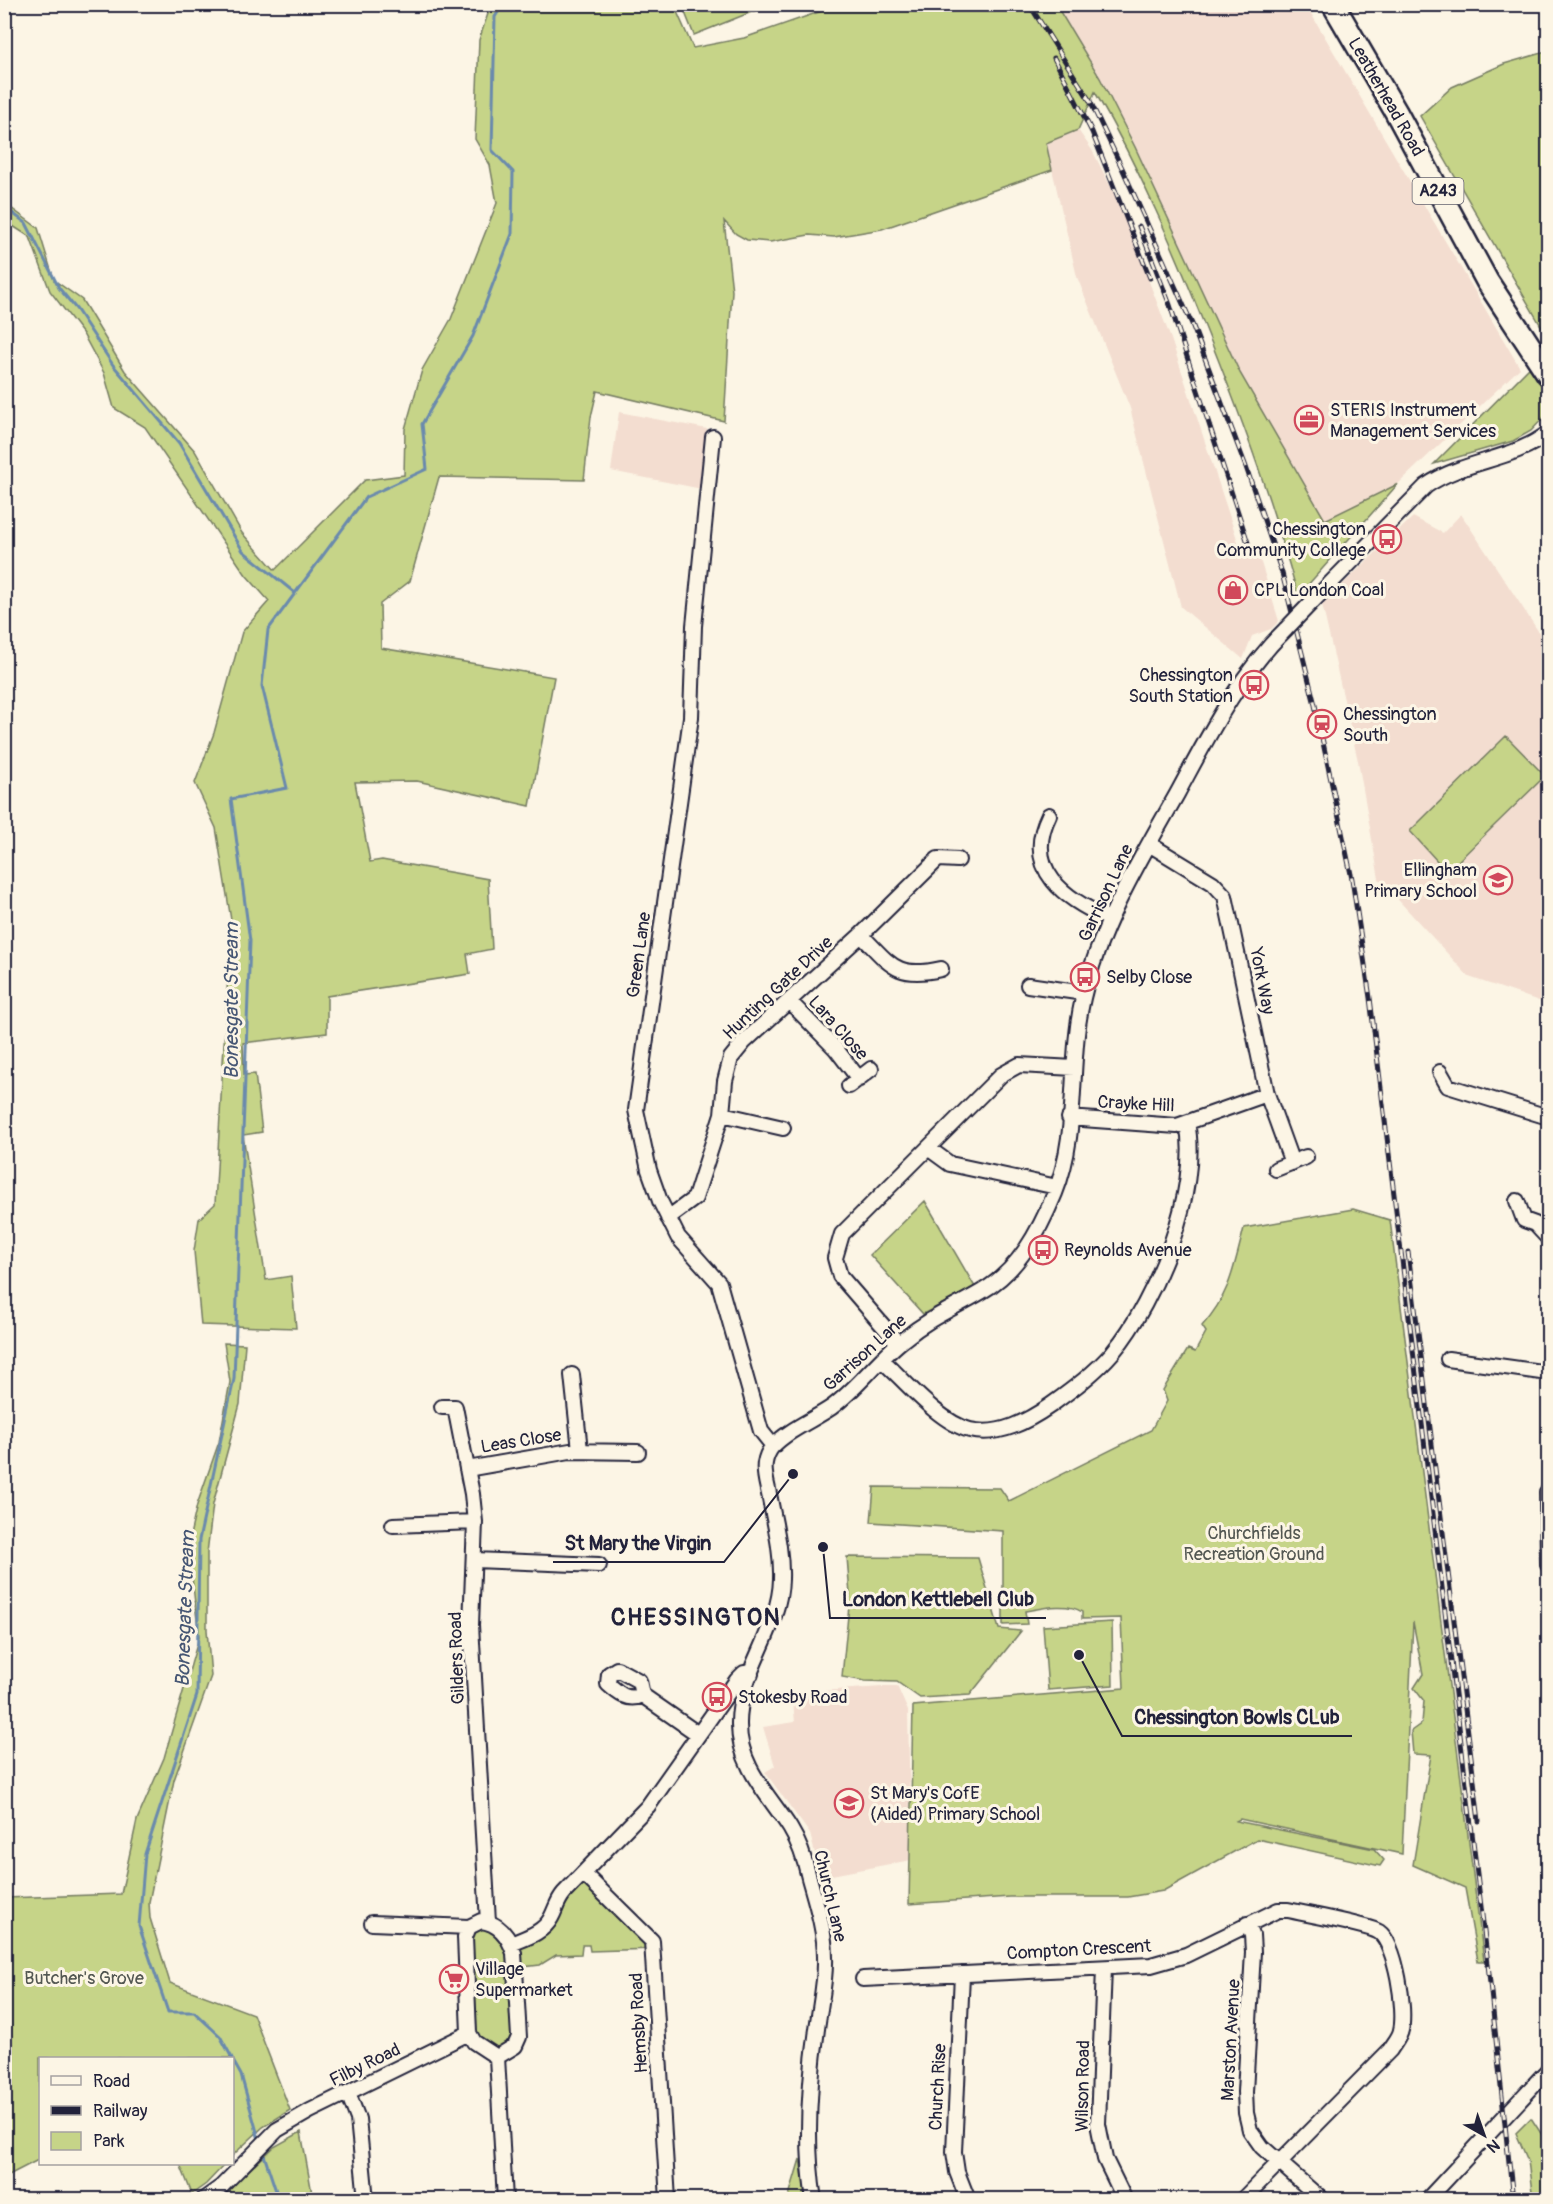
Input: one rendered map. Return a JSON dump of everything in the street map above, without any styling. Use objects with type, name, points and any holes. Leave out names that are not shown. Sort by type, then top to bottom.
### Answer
[{"type":"highway","name":"Leatherhead Road","points":[[1333,4],[1396,112],[1487,281],[1548,374]]},
{"type":"street","name":"Garrison Lane","points":[[773,1446],[835,1405],[898,1343],[936,1314],[982,1291],[1001,1278],[1039,1230],[1057,1188],[1065,1159],[1084,993],[1110,920],[1149,844],[1240,683],[1264,651],[1426,486],[1441,476],[1535,444],[1548,433]]},
{"type":"street","name":"Green Lane","points":[[713,437],[694,626],[691,717],[636,1110],[649,1170],[668,1218],[678,1237],[718,1283],[761,1431],[773,1446]]},
{"type":"street","points":[[1049,815],[1040,834],[1044,860],[1053,880],[1073,902],[1110,920]]},
{"type":"street","name":"York Way","points":[[1149,844],[1213,883],[1225,896],[1267,1094],[1292,1163]]},
{"type":"street","name":"Hunting Gate Drive","points":[[668,1218],[695,1197],[722,1114],[725,1081],[731,1058],[744,1042],[861,935],[938,859],[958,860]]},
{"type":"street","points":[[861,935],[892,966],[908,973],[919,974],[941,969]]},
{"type":"street","points":[[1028,985],[1084,993]]},
{"type":"street","name":"Lara Close","points":[[789,1001],[836,1049],[854,1083],[871,1069]]},
{"type":"street","points":[[898,1343],[840,1276],[835,1258],[842,1234],[1001,1075],[1019,1065],[1036,1064],[1074,1068]]},
{"type":"street","points":[[1440,1072],[1448,1086],[1548,1117]]},
{"type":"street","name":"Crayke Hill","points":[[1069,1118],[1177,1126],[1267,1094]]},
{"type":"street","points":[[722,1114],[783,1128]]},
{"type":"street","points":[[882,1360],[955,1425],[971,1431],[989,1432],[1012,1427],[1036,1415],[1082,1382],[1113,1352],[1136,1320],[1151,1293],[1168,1252],[1183,1201],[1190,1156],[1187,1123]]},
{"type":"street","points":[[928,1148],[950,1164],[1057,1188]]},
{"type":"street","points":[[1276,1168],[1306,1157]]},
{"type":"street","points":[[1517,1201],[1524,1220],[1535,1224],[1548,1238]]},
{"type":"street","points":[[1448,1359],[1548,1373]]},
{"type":"street","name":"Leas Close","points":[[572,1375],[568,1391],[580,1450]]},
{"type":"street","name":"Gilders Road","points":[[455,1406],[475,1522],[476,1560],[471,1625],[488,1922]]},
{"type":"street","name":"Church Lane","points":[[773,1446],[764,1466],[781,1562],[781,1590],[772,1622],[742,1697],[739,1720],[741,1742],[754,1778],[789,1826],[801,1850],[821,1926],[826,1956],[811,2082],[809,2126],[814,2199]]},
{"type":"street","name":"Leas Close","points":[[467,1469],[524,1457],[580,1450],[638,1452]]},
{"type":"street","points":[[1547,1492],[1548,1564]]},
{"type":"street","points":[[401,1520],[475,1522]]},
{"type":"street","points":[[476,1560],[599,1565]]},
{"type":"street","points":[[511,1944],[546,1926],[556,1903],[648,1806],[741,1675],[751,1674]]},
{"type":"street","points":[[642,1695],[698,1734]]},
{"type":"street","points":[[713,1713],[739,1720]]},
{"type":"street","name":"Hemsby Road","points":[[584,1874],[652,1941],[668,2199]]},
{"type":"street","name":"Compton Crescent","points":[[863,1979],[1104,1968],[1165,1962],[1186,1955],[1278,1910],[1288,1910],[1377,1931],[1388,1942],[1392,1953],[1404,2013],[1401,2032],[1390,2050],[1242,2199]]},
{"type":"street","points":[[372,1923],[469,1927],[488,1922],[498,1927],[511,1944],[514,1953],[519,2037],[515,2046],[496,2057]]},
{"type":"street","name":"Marston Avenue","points":[[1247,1924],[1252,1935],[1253,1952],[1246,2113],[1254,2139],[1322,2199]]},
{"type":"street","points":[[469,1927],[465,1937],[469,2033],[474,2042],[496,2057]]},
{"type":"street","name":"Wilson Road","points":[[1104,1968],[1098,2124],[1105,2159],[1125,2199]]},
{"type":"street","name":"Church Rise","points":[[962,1974],[954,2152],[957,2172],[969,2199]]},
{"type":"street","name":"Filby Road","points":[[203,2199],[221,2187],[277,2130],[310,2110],[469,2033]]},
{"type":"street","points":[[496,2057],[506,2199]]},
{"type":"street","points":[[1427,2199],[1548,2070]]},
{"type":"street","points":[[1439,2199],[1548,2082]]},
{"type":"street","points":[[348,2093],[358,2119],[366,2199]]},
{"type":"shaded area","points":[[1056,5],[1306,5],[1520,368],[1398,484],[1325,521],[1240,373],[1135,147]]},
{"type":"shaded area","points":[[1078,130],[1092,150],[1119,203],[1171,339],[1243,557],[1258,553],[1279,621],[1271,629],[1252,636],[1243,659],[1181,607],[1130,408],[1077,277],[1046,143]]},
{"type":"shaded area","points":[[619,412],[707,429],[702,489],[611,471]]},
{"type":"shaded area","points":[[1461,514],[1548,646],[1548,1004],[1469,977],[1379,879],[1358,761],[1322,604],[1413,517],[1443,533]]},
{"type":"shaded area","name":"St Mary's CofE (Aided) Primary School","points":[[897,1686],[908,1711],[911,1860],[821,1877],[810,1834],[765,1772],[775,1766],[763,1727],[795,1722],[792,1693]]},
{"type":"green space","points":[[491,5],[674,5],[693,48],[744,38],[839,5],[1056,5],[1100,78],[1135,147],[1240,373],[1325,520],[1398,484],[1298,596],[1257,464],[1196,303],[1142,181],[1095,92],[1078,130],[1046,143],[1052,170],[882,229],[834,237],[809,235],[770,242],[747,240],[736,234],[724,221],[732,291],[724,421],[597,391],[591,417],[584,480],[439,477],[410,581],[380,604],[381,648],[554,677],[530,806],[417,781],[355,782],[370,862],[382,860],[488,879],[492,949],[467,954],[470,974],[327,996],[327,1033],[243,1043],[244,1075],[255,1074],[262,1132],[243,1135],[266,1280],[291,1276],[296,1328],[201,1325],[194,1251],[199,1219],[215,1204],[231,920],[216,828],[195,783],[214,733],[242,632],[269,601],[246,575],[145,427],[114,408],[104,373],[83,334],[50,291],[30,237],[5,221],[7,205],[38,228],[54,280],[82,300],[125,371],[195,451],[242,533],[275,570],[365,480],[404,475],[405,429],[422,370],[451,319],[497,203],[490,165],[475,139],[479,40]]},
{"type":"green space","points":[[682,5],[769,5],[694,35]]},
{"type":"green space","points":[[1548,51],[1548,338],[1420,116],[1452,87],[1504,64]]},
{"type":"green space","points":[[1530,367],[1548,392],[1548,413],[1531,431],[1513,441],[1434,464]]},
{"type":"green space","points":[[1506,736],[1545,776],[1447,872],[1410,831]]},
{"type":"green space","points":[[925,1201],[975,1287],[923,1314],[870,1255]]},
{"type":"green space","name":"Churchfields Recreation Ground","points":[[1353,1209],[1390,1220],[1484,1961],[1478,1961],[1465,1888],[1413,1865],[1431,1755],[1413,1754],[1411,1731],[1422,1723],[1424,1701],[1414,1688],[1423,1674],[1413,1622],[1402,1854],[1240,1819],[1236,1821],[1374,1849],[1384,1860],[1380,1866],[1257,1839],[1163,1891],[1128,1897],[1010,1897],[909,1904],[913,1706],[1124,1688],[1121,1618],[1082,1619],[1082,1612],[1076,1609],[1055,1607],[1025,1611],[1027,1624],[1003,1625],[1003,1531],[871,1522],[874,1487],[1000,1488],[1009,1501],[1151,1430],[1167,1401],[1163,1390],[1188,1349],[1195,1352],[1206,1332],[1202,1326],[1225,1292],[1244,1228]]},
{"type":"green space","name":"Butcher's Grove","points":[[224,1343],[245,1344],[240,1404],[213,1504],[207,1553],[207,1630],[211,1676],[174,1780],[149,1902],[150,1918],[170,1983],[253,2014],[290,2110],[263,2127],[234,2154],[234,2057],[39,2057],[39,2160],[5,2177],[5,1898],[121,1894],[137,1820],[164,1758],[199,1637],[188,1544],[197,1505],[219,1442],[230,1382]]},
{"type":"green space","points":[[847,1557],[978,1558],[999,1629],[1021,1631],[970,1695],[920,1698],[897,1682],[865,1681],[842,1677],[850,1595]]},
{"type":"green space","points":[[1112,1622],[1113,1685],[1048,1690],[1043,1626]]},
{"type":"green space","points":[[584,1874],[653,1949],[590,1951],[589,1945],[582,1945],[581,1954],[556,1955],[540,1965],[515,1968],[519,2037],[506,2053],[474,2042],[466,1931],[481,1921],[511,1944],[536,1933]]},
{"type":"green space","points":[[1531,2118],[1548,2144],[1548,2199],[1533,2199],[1528,2161],[1516,2133]]},
{"type":"green space","points":[[301,2132],[313,2199],[217,2200],[274,2147]]},
{"type":"green space","points":[[800,2159],[806,2199],[788,2199]]},
{"type":"green space","points":[[180,2165],[224,2165],[206,2184],[192,2194]]},
{"type":"waterway","name":"Bonesgate Stream","points":[[231,2057],[220,2036],[194,2012],[168,2012],[139,1926],[145,1854],[197,1695],[199,1540],[234,1379],[250,941],[231,799],[287,788],[262,686],[268,630],[366,497],[427,469],[422,424],[473,336],[512,234],[513,172],[492,150],[495,17],[503,4]]},
{"type":"waterway","points":[[4,207],[26,223],[59,288],[77,310],[113,365],[179,443],[243,551],[295,593]]},
{"type":"waterway","name":"Bonesgate Stream","points":[[234,2063],[241,2075],[260,2143]]},
{"type":"waterway","name":"Bonesgate Stream","points":[[263,2152],[279,2200]]},
{"type":"railway","points":[[1029,4],[1090,101],[1192,324],[1246,467],[1282,573],[1315,705],[1352,879],[1370,998],[1488,1964],[1513,2200]]},
{"type":"railway","points":[[1054,58],[1092,132],[1150,278]]},
{"type":"railway","points":[[1139,226],[1170,305],[1251,552]]},
{"type":"railway","points":[[1408,1252],[1479,1821]]},
{"type":"place","name":"STERIS Instrument Management Services","points":[[1309,420]]},
{"type":"place","name":"Chessington Community College","points":[[1387,539]]},
{"type":"place","name":"CPL London Coal","points":[[1233,590]]},
{"type":"place","name":"Chessington South Station","points":[[1254,685]]},
{"type":"place","name":"Chessington South","points":[[1322,724]]},
{"type":"place","name":"Ellingham Primary School","points":[[1498,880]]},
{"type":"place","name":"Selby Close","points":[[1085,977]]},
{"type":"place","name":"Reynolds Avenue","points":[[1043,1250]]},
{"type":"place","name":"St Mary the Virgin","points":[[793,1474]]},
{"type":"place","name":"London Kettlebell Club","points":[[823,1547]]},
{"type":"place","name":"Chessington Bowls CLub","points":[[1079,1655]]},
{"type":"place","name":"Stokesby Road","points":[[717,1697]]},
{"type":"place","name":"St Mary's CofE (Aided) Primary School","points":[[849,1803]]},
{"type":"place","name":"Village Supermarket","points":[[454,1979]]},
{"type":"district","name":"CHESSINGTON","points":[[696,1617]]}]
